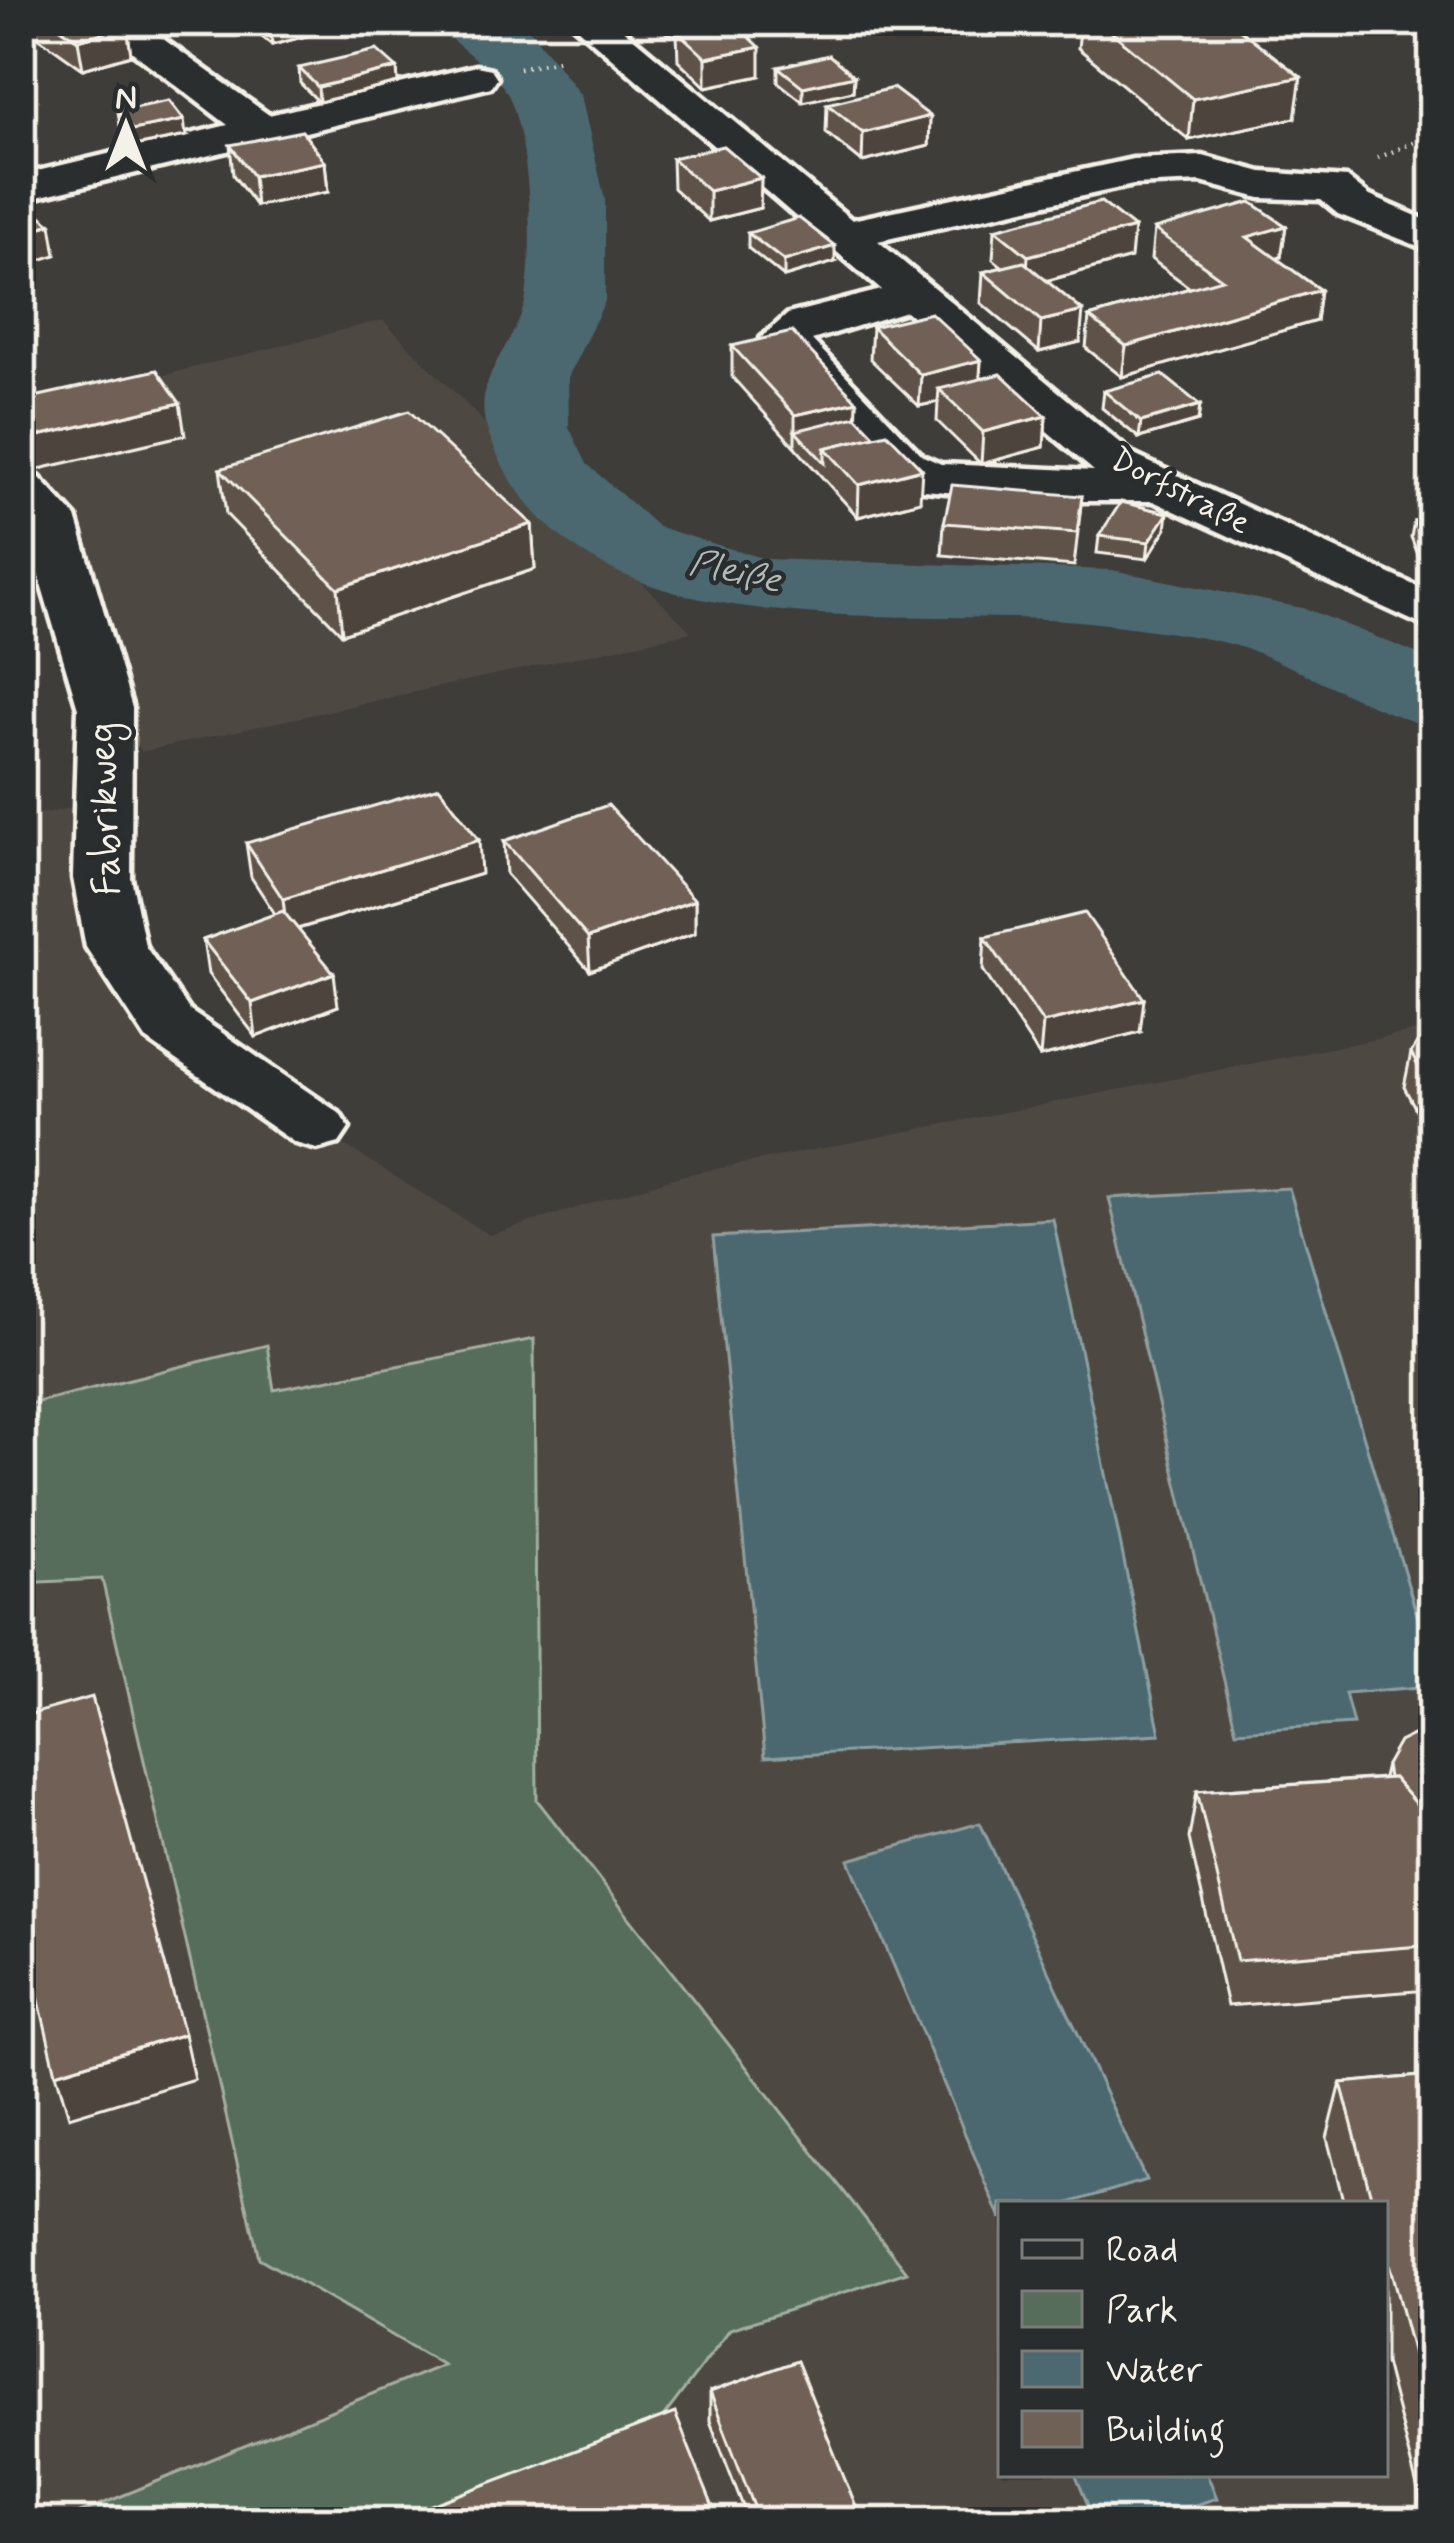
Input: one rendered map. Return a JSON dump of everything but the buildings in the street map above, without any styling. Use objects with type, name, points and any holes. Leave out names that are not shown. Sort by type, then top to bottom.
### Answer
[{"type":"street","points":[[112,21],[260,129]]},
{"type":"street","name":"Dorfstraße","points":[[589,21],[1075,434],[1159,486],[1433,614]]},
{"type":"street","points":[[21,188],[476,78]]},
{"type":"street","points":[[844,236],[1133,172],[1203,169],[1260,185],[1333,187],[1378,158]]},
{"type":"street","points":[[1333,187],[1354,206],[1433,239]]},
{"type":"street","points":[[915,295],[804,324],[784,338],[906,466],[959,483],[1159,486]]},
{"type":"street","name":"Fabrikweg","points":[[21,488],[51,517],[105,708],[102,878],[116,947],[168,1025],[317,1128]]},
{"type":"path","points":[[1378,158],[1433,134]]},
{"type":"shaded area","points":[[383,320],[691,632],[140,752],[66,525],[21,468],[21,411]]},
{"type":"shaded area","points":[[101,802],[116,947],[317,1128],[489,1235],[680,1176],[1433,1028],[1433,2522],[21,2522],[21,818]]},
{"type":"green space","points":[[534,1339],[537,1800],[907,2272],[730,2329],[655,2428],[400,2522],[58,2522],[443,2365],[259,2258],[102,1579],[21,1583],[21,1406],[267,1345],[274,1390]]},
{"type":"water","points":[[1289,1188],[1433,1668],[1433,1686],[1345,1693],[1353,1724],[1236,1731],[1109,1198]]},
{"type":"water","points":[[1053,1219],[1160,1734],[765,1757],[713,1237]]},
{"type":"water","points":[[980,1823],[1146,2180],[1076,2201],[998,2201],[998,2212],[849,1860]]},
{"type":"water","points":[[1076,2477],[1208,2477],[1217,2498],[1141,2522],[1095,2522]]},
{"type":"waterway","name":"Pleiße","points":[[470,21],[507,47],[545,96],[567,200],[565,301],[527,377],[527,427],[550,476],[627,546],[759,586],[1112,597],[1275,628],[1397,678],[1433,699]]}]
